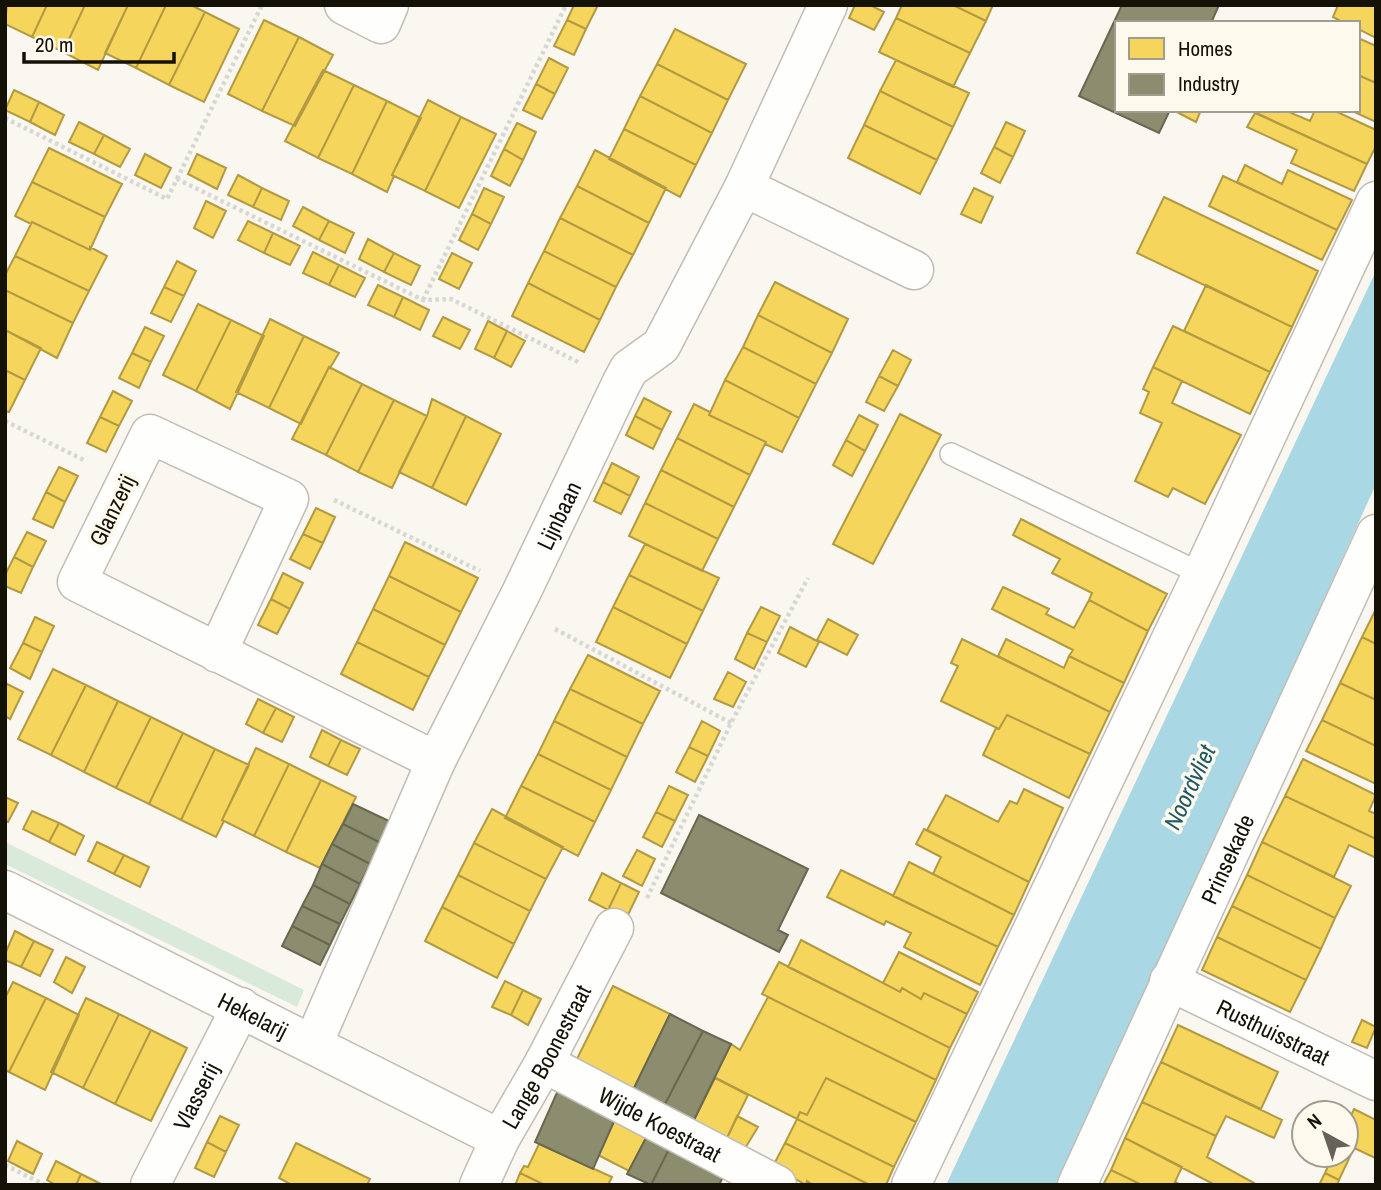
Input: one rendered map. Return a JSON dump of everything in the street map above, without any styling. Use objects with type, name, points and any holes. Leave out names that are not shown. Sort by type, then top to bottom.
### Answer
[{"type":"street","points":[[344,5],[381,24],[389,5]]},
{"type":"street","name":"Lijnbaan","points":[[313,1044],[436,761],[518,599],[621,384],[629,369],[661,346],[744,187],[828,5]]},
{"type":"street","points":[[744,187],[914,270]]},
{"type":"street","points":[[911,1185],[1376,201]]},
{"type":"street","name":"Glanzerij","points":[[289,499],[150,434],[77,582],[436,761]]},
{"type":"street","points":[[217,653],[289,499]]},
{"type":"street","name":"Prinsekade","points":[[1077,1185],[1376,534]]},
{"type":"street","name":"Hekelarij","points":[[5,890],[500,1139]]},
{"type":"street","name":"Lange Boonestraat","points":[[480,1185],[500,1139],[544,1063],[614,928]]},
{"type":"street","name":"Rusthuisstraat","points":[[1169,981],[1376,1081]]},
{"type":"street","name":"Vlasserij","points":[[150,1185],[241,1007]]},
{"type":"street","name":"Wijde Koestraat","points":[[544,1063],[777,1185]]},
{"type":"lane","points":[[951,454],[1202,574]]},
{"type":"path","points":[[5,118],[167,199],[262,5]]},
{"type":"path","points":[[423,300],[566,5]]},
{"type":"path","points":[[539,43],[545,46]]},
{"type":"path","points":[[177,179],[423,300],[451,299],[621,384]]},
{"type":"path","points":[[5,421],[127,480]]},
{"type":"path","points":[[289,499],[334,500],[518,599],[731,723]]},
{"type":"path","points":[[614,928],[634,924],[731,723],[808,578]]},
{"type":"path","points":[[5,1165],[46,1185]]},
{"type":"green space","points":[[5,842],[304,990],[297,1007],[5,864]]},
{"type":"water","name":"Noordvliet","points":[[1376,271],[1376,484],[1059,1185],[946,1185]]},
{"type":"building: Homes","points":[[7,5],[47,5],[32,37],[5,24]]},
{"type":"building: Homes","points":[[47,5],[85,5],[63,52],[32,37]]},
{"type":"building: Homes","points":[[85,5],[128,5],[98,70],[63,52]]},
{"type":"building: Homes","points":[[128,5],[166,5],[136,68],[105,53]]},
{"type":"building: Homes","points":[[166,5],[191,5],[205,12],[169,85],[136,68]]},
{"type":"building: Homes","points":[[574,5],[598,5],[586,29],[567,20]]},
{"type":"building: Homes","points":[[855,5],[870,5],[884,12],[874,30],[849,18]]},
{"type":"building: Homes","points":[[902,5],[953,5],[986,21],[970,53],[896,18]]},
{"type":"building: Homes","points":[[953,5],[993,5],[986,21]]},
{"type":"building: Homes","points":[[1338,5],[1376,5],[1376,38],[1360,30],[1360,21],[1340,21],[1333,17]]},
{"type":"building: Homes","points":[[205,12],[239,29],[204,102],[169,85]]},
{"type":"building: Homes","points":[[896,18],[970,53],[953,87],[879,52]]},
{"type":"building: Homes","points":[[264,20],[299,37],[262,111],[228,94]]},
{"type":"building: Homes","points":[[567,20],[586,29],[574,55],[554,46]]},
{"type":"building: Homes","points":[[675,29],[746,64],[728,100],[657,64]]},
{"type":"building: Homes","points":[[299,37],[333,55],[295,126],[262,111]]},
{"type":"building: Homes","points":[[1360,39],[1376,46],[1376,83],[1360,76]]},
{"type":"building: Homes","points":[[549,58],[568,68],[555,94],[536,84]]},
{"type":"building: Homes","points":[[896,60],[969,93],[953,127],[880,91]]},
{"type":"building: Homes","points":[[657,64],[728,100],[712,133],[640,96]]},
{"type":"building: Homes","points":[[323,70],[354,85],[318,158],[285,141]]},
{"type":"building: Homes","points":[[1360,76],[1376,83],[1376,122],[1354,112],[1360,112]]},
{"type":"building: Homes","points":[[536,84],[555,94],[542,119],[523,110]]},
{"type":"building: Homes","points":[[354,85],[387,101],[352,174],[318,158]]},
{"type":"building: Homes","points":[[14,90],[39,102],[30,122],[5,110]]},
{"type":"building: Homes","points":[[880,91],[953,127],[937,160],[864,125]]},
{"type":"building: Homes","points":[[640,96],[712,133],[696,165],[624,129]]},
{"type":"building: Homes","points":[[428,100],[461,117],[425,191],[392,175]]},
{"type":"building: Homes","points":[[387,101],[421,118],[392,175],[394,176],[387,192],[352,174]]},
{"type":"building: Homes","points":[[39,102],[64,115],[55,135],[30,122]]},
{"type":"building: Homes","points":[[1177,112],[1200,112],[1196,122]]},
{"type":"building: Homes","points":[[1254,112],[1291,112],[1310,121],[1314,112],[1337,112],[1376,130],[1376,146],[1367,164]]},
{"type":"building: Homes","points":[[1255,113],[1367,164],[1354,191],[1291,163],[1297,150],[1247,127]]},
{"type":"building: Homes","points":[[461,117],[496,134],[459,208],[425,191]]},
{"type":"building: Homes","points":[[79,122],[104,135],[94,154],[69,142]]},
{"type":"building: Homes","points":[[1006,122],[1025,131],[1013,157],[994,147]]},
{"type":"building: Homes","points":[[517,123],[536,132],[523,160],[504,149]]},
{"type":"building: Homes","points":[[864,125],[937,160],[920,194],[848,158]]},
{"type":"building: Homes","points":[[624,129],[696,165],[680,197],[609,159]]},
{"type":"building: Homes","points":[[104,135],[130,149],[120,167],[94,154]]},
{"type":"building: Homes","points":[[994,147],[1013,157],[1000,183],[981,173]]},
{"type":"building: Homes","points":[[49,148],[122,184],[105,217],[32,182]]},
{"type":"building: Homes","points":[[504,149],[523,160],[510,186],[491,176]]},
{"type":"building: Homes","points":[[595,150],[666,188],[649,223],[577,186]]},
{"type":"building: Homes","points":[[145,154],[171,168],[161,188],[135,175]]},
{"type":"building: Homes","points":[[197,154],[226,168],[217,189],[188,174]]},
{"type":"building: Homes","points":[[1245,165],[1282,184],[1288,170],[1352,200],[1337,230],[1237,182]]},
{"type":"building: Homes","points":[[238,175],[262,188],[253,207],[228,195]]},
{"type":"building: Homes","points":[[1223,176],[1337,230],[1322,260],[1209,206]]},
{"type":"building: Homes","points":[[32,182],[105,217],[90,250],[15,216]]},
{"type":"building: Homes","points":[[577,186],[649,223],[633,255],[560,218]]},
{"type":"building: Homes","points":[[262,188],[289,201],[281,220],[253,207]]},
{"type":"building: Homes","points":[[484,188],[504,197],[491,224],[472,214]]},
{"type":"building: Homes","points":[[974,188],[993,197],[981,223],[961,214]]},
{"type":"building: Homes","points":[[1164,197],[1318,271],[1292,327],[1137,253]]},
{"type":"building: Homes","points":[[206,201],[226,211],[213,238],[194,228]]},
{"type":"building: Homes","points":[[303,207],[329,221],[319,240],[293,226]]},
{"type":"building: Homes","points":[[472,214],[491,224],[478,250],[459,240]]},
{"type":"building: Homes","points":[[560,218],[633,255],[616,287],[544,251]]},
{"type":"building: Homes","points":[[248,221],[273,233],[264,253],[238,240]]},
{"type":"building: Homes","points":[[329,221],[354,233],[345,253],[319,240]]},
{"type":"building: Homes","points":[[32,222],[107,256],[89,291],[15,256]]},
{"type":"building: Homes","points":[[273,233],[300,246],[290,265],[264,253]]},
{"type":"building: Homes","points":[[368,239],[394,253],[384,272],[359,259]]},
{"type":"building: Homes","points":[[544,251],[616,287],[600,320],[528,283]]},
{"type":"building: Homes","points":[[313,252],[339,265],[329,285],[303,273]]},
{"type":"building: Homes","points":[[394,253],[420,266],[411,285],[384,272]]},
{"type":"building: Homes","points":[[452,253],[472,263],[459,289],[439,279]]},
{"type":"building: Homes","points":[[15,256],[89,291],[73,323],[5,290],[5,275]]},
{"type":"building: Homes","points":[[177,261],[196,271],[184,296],[164,287]]},
{"type":"building: Homes","points":[[339,265],[365,278],[355,297],[329,285]]},
{"type":"building: Homes","points":[[775,282],[848,319],[832,353],[758,315]]},
{"type":"building: Homes","points":[[528,283],[600,320],[584,352],[512,316]]},
{"type":"building: Homes","points":[[378,285],[403,297],[394,317],[368,305]]},
{"type":"building: Homes","points":[[1206,285],[1292,327],[1270,372],[1184,331]]},
{"type":"building: Homes","points":[[164,287],[184,296],[171,322],[151,313]]},
{"type":"building: Homes","points":[[5,290],[73,323],[57,358],[5,330]]},
{"type":"building: Homes","points":[[403,297],[429,310],[420,330],[394,317]]},
{"type":"building: Homes","points":[[198,304],[231,320],[196,391],[163,375]]},
{"type":"building: Homes","points":[[758,315],[832,353],[816,384],[743,347]]},
{"type":"building: Homes","points":[[443,317],[470,330],[460,349],[433,336]]},
{"type":"building: Homes","points":[[270,319],[304,336],[269,408],[236,392]]},
{"type":"building: Homes","points":[[231,320],[264,336],[230,409],[196,391]]},
{"type":"building: Homes","points":[[488,321],[507,331],[494,358],[475,349]]},
{"type":"building: Homes","points":[[1173,326],[1270,372],[1250,414],[1153,367]]},
{"type":"building: Homes","points":[[145,327],[164,336],[151,362],[132,353]]},
{"type":"building: Homes","points":[[5,330],[41,348],[25,380],[5,370]]},
{"type":"building: Homes","points":[[507,331],[525,341],[511,367],[494,358]]},
{"type":"building: Homes","points":[[304,336],[339,353],[329,367],[301,424],[269,408]]},
{"type":"building: Homes","points":[[743,347],[816,384],[799,418],[725,380]]},
{"type":"building: Homes","points":[[893,350],[911,360],[898,386],[879,376]]},
{"type":"building: Homes","points":[[132,353],[151,362],[139,388],[119,378]]},
{"type":"building: Homes","points":[[329,367],[362,384],[326,455],[292,439]]},
{"type":"building: Homes","points":[[1153,367],[1182,381],[1172,403],[1241,435],[1205,504],[1173,488],[1168,497],[1135,481],[1162,423],[1140,413],[1149,392],[1143,389]]},
{"type":"building: Homes","points":[[5,370],[25,380],[9,412],[5,411]]},
{"type":"building: Homes","points":[[879,376],[898,386],[884,411],[866,402]]},
{"type":"building: Homes","points":[[725,380],[799,418],[782,452],[709,415]]},
{"type":"building: Homes","points":[[362,384],[394,400],[358,472],[326,455]]},
{"type":"building: Homes","points":[[113,391],[132,401],[119,426],[100,417]]},
{"type":"building: Homes","points":[[644,398],[671,412],[662,430],[635,416]]},
{"type":"building: Homes","points":[[432,399],[466,416],[432,488],[399,472],[427,416]]},
{"type":"building: Homes","points":[[394,400],[427,416],[392,488],[358,472]]},
{"type":"building: Homes","points":[[694,404],[710,412],[709,415],[766,442],[750,475],[677,438]]},
{"type":"building: Homes","points":[[900,414],[941,435],[873,564],[833,544]]},
{"type":"building: Homes","points":[[859,415],[878,425],[865,451],[846,440]]},
{"type":"building: Homes","points":[[466,416],[501,434],[466,505],[432,488]]},
{"type":"building: Homes","points":[[635,416],[662,430],[653,449],[626,435]]},
{"type":"building: Homes","points":[[100,417],[119,426],[106,452],[87,443]]},
{"type":"building: Homes","points":[[677,438],[750,475],[734,507],[661,470]]},
{"type":"building: Homes","points":[[846,440],[865,451],[852,476],[833,465]]},
{"type":"building: Homes","points":[[612,463],[639,477],[630,496],[603,482]]},
{"type":"building: Homes","points":[[59,467],[78,476],[65,502],[46,492]]},
{"type":"building: Homes","points":[[661,470],[734,507],[718,539],[645,503]]},
{"type":"building: Homes","points":[[603,482],[630,496],[621,514],[594,501]]},
{"type":"building: Homes","points":[[46,492],[65,502],[53,528],[33,519]]},
{"type":"building: Homes","points":[[645,503],[718,539],[702,571],[629,536]]},
{"type":"building: Homes","points":[[316,508],[335,517],[323,543],[303,534]]},
{"type":"building: Homes","points":[[1021,519],[1167,594],[1148,631],[1089,600],[1092,593],[1052,573],[1060,559],[1013,535]]},
{"type":"building: Homes","points":[[27,532],[46,541],[33,567],[14,557]]},
{"type":"building: Homes","points":[[303,534],[323,543],[310,569],[290,559]]},
{"type":"building: Homes","points":[[405,542],[478,578],[461,612],[389,576]]},
{"type":"building: Homes","points":[[645,544],[719,578],[703,611],[629,575]]},
{"type":"building: Homes","points":[[14,557],[33,567],[21,593],[5,586],[5,575]]},
{"type":"building: Homes","points":[[283,573],[303,583],[290,609],[271,599]]},
{"type":"building: Homes","points":[[629,575],[703,611],[687,644],[613,607]]},
{"type":"building: Homes","points":[[389,576],[461,612],[445,645],[373,609]]},
{"type":"building: Homes","points":[[1003,587],[1049,609],[1046,614],[1074,628],[1089,600],[1148,631],[1124,683],[1069,656],[1073,650],[992,609]]},
{"type":"building: Homes","points":[[271,599],[290,609],[277,634],[258,625]]},
{"type":"building: Homes","points":[[613,607],[687,644],[670,678],[596,642]]},
{"type":"building: Homes","points":[[761,607],[780,616],[767,642],[747,633]]},
{"type":"building: Homes","points":[[373,609],[445,645],[429,677],[357,642]]},
{"type":"building: Homes","points":[[1376,609],[1376,644],[1362,637]]},
{"type":"building: Homes","points":[[35,617],[54,626],[42,652],[23,643]]},
{"type":"building: Homes","points":[[828,619],[858,635],[847,655],[817,640]]},
{"type":"building: Homes","points":[[790,627],[819,642],[806,667],[778,653]]},
{"type":"building: Homes","points":[[747,633],[767,642],[754,669],[735,659]]},
{"type":"building: Homes","points":[[1362,637],[1376,644],[1376,700],[1340,683]]},
{"type":"building: Homes","points":[[962,639],[1110,712],[1090,754],[1007,715],[999,729],[941,701],[958,666],[951,663]]},
{"type":"building: Homes","points":[[1006,639],[1064,668],[1069,656],[1124,683],[1110,712],[998,656]]},
{"type":"building: Homes","points":[[357,642],[429,677],[413,710],[341,674]]},
{"type":"building: Homes","points":[[23,643],[42,652],[30,679],[10,668]]},
{"type":"building: Homes","points":[[588,655],[660,691],[643,724],[570,689]]},
{"type":"building: Homes","points":[[53,669],[86,685],[51,755],[18,739]]},
{"type":"building: Homes","points":[[728,672],[746,682],[733,707],[714,699]]},
{"type":"building: Homes","points":[[5,683],[23,692],[10,719],[5,716]]},
{"type":"building: Homes","points":[[1340,683],[1376,700],[1376,746],[1322,720]]},
{"type":"building: Homes","points":[[86,685],[118,701],[84,772],[51,755]]},
{"type":"building: Homes","points":[[570,689],[643,724],[627,757],[554,721]]},
{"type":"building: Homes","points":[[258,699],[276,708],[263,733],[246,724]]},
{"type":"building: Homes","points":[[118,701],[151,717],[116,788],[84,772]]},
{"type":"building: Homes","points":[[276,708],[294,717],[282,742],[263,733]]},
{"type":"building: Homes","points":[[1007,715],[1090,754],[1069,798],[983,755],[996,728],[999,729]]},
{"type":"building: Homes","points":[[151,717],[183,733],[149,804],[116,788]]},
{"type":"building: Homes","points":[[1322,720],[1376,746],[1376,784],[1306,751]]},
{"type":"building: Homes","points":[[554,721],[627,757],[611,790],[538,754]]},
{"type":"building: Homes","points":[[702,721],[720,731],[708,756],[689,747]]},
{"type":"building: Homes","points":[[322,730],[341,740],[328,766],[310,757]]},
{"type":"building: Homes","points":[[183,733],[215,749],[181,820],[149,804]]},
{"type":"building: Homes","points":[[341,740],[360,749],[347,775],[328,766]]},
{"type":"building: Homes","points":[[689,747],[708,756],[695,782],[676,772]]},
{"type":"building: Homes","points":[[256,748],[289,764],[254,836],[222,820]]},
{"type":"building: Homes","points":[[215,749],[249,765],[216,837],[181,820]]},
{"type":"building: Homes","points":[[538,754],[611,790],[595,822],[521,786]]},
{"type":"building: Homes","points":[[1303,759],[1376,795],[1369,811],[1376,814],[1376,839],[1285,796]]},
{"type":"building: Homes","points":[[289,764],[321,780],[286,852],[254,836]]},
{"type":"building: Homes","points":[[321,780],[356,797],[320,868],[286,852]]},
{"type":"building: Homes","points":[[521,786],[595,822],[578,856],[505,818]]},
{"type":"building: Homes","points":[[669,786],[688,795],[675,821],[656,812]]},
{"type":"building: Homes","points":[[1024,789],[1063,808],[1029,882],[927,830],[946,795],[998,822],[1010,801],[1017,804]]},
{"type":"building: Homes","points":[[1285,796],[1376,839],[1376,858],[1349,845],[1334,877],[1262,842]]},
{"type":"building: Homes","points":[[5,797],[18,803],[8,822],[5,821]]},
{"type":"building: Homes","points":[[492,809],[563,847],[546,879],[474,843]]},
{"type":"building: Homes","points":[[32,811],[59,823],[49,842],[23,829]]},
{"type":"building: Homes","points":[[656,812],[675,821],[662,847],[643,837]]},
{"type":"building: Homes","points":[[59,823],[84,836],[75,855],[49,842]]},
{"type":"building: Homes","points":[[924,829],[1029,882],[1014,915],[933,874],[941,857],[916,844]]},
{"type":"building: Homes","points":[[97,842],[124,855],[114,874],[88,861]]},
{"type":"building: Homes","points":[[1262,842],[1351,886],[1335,918],[1247,875]]},
{"type":"building: Homes","points":[[474,843],[546,879],[530,911],[458,875]]},
{"type":"building: Homes","points":[[637,850],[655,859],[642,886],[623,876]]},
{"type":"building: Homes","points":[[124,855],[149,867],[140,887],[114,874]]},
{"type":"building: Homes","points":[[909,862],[1014,915],[998,947],[893,896]]},
{"type":"building: Homes","points":[[841,870],[998,947],[980,985],[904,947],[911,933],[886,921],[884,925],[827,897]]},
{"type":"building: Homes","points":[[602,873],[621,883],[608,910],[589,900]]},
{"type":"building: Homes","points":[[458,875],[530,911],[514,944],[442,907]]},
{"type":"building: Homes","points":[[1247,875],[1335,918],[1321,949],[1232,906]]},
{"type":"building: Homes","points":[[621,883],[639,892],[626,919],[608,910]]},
{"type":"building: Homes","points":[[1232,906],[1321,949],[1306,980],[1217,937]]},
{"type":"building: Homes","points":[[442,907],[514,944],[497,978],[425,941]]},
{"type":"building: Homes","points":[[15,931],[34,941],[21,967],[5,960]]},
{"type":"building: Homes","points":[[1217,937],[1306,980],[1290,1012],[1202,970]]},
{"type":"building: Homes","points":[[801,940],[900,992],[902,988],[921,999],[924,993],[967,1014],[950,1048],[788,967]]},
{"type":"building: Homes","points":[[34,941],[53,950],[40,976],[21,967]]},
{"type":"building: Homes","points":[[899,952],[978,992],[967,1014],[924,993],[921,999],[902,988],[900,992],[883,983]]},
{"type":"building: Homes","points":[[66,957],[85,967],[72,993],[54,982]]},
{"type":"building: Homes","points":[[779,962],[950,1048],[936,1080],[762,994]]},
{"type":"building: Homes","points":[[505,981],[523,990],[511,1015],[492,1007]]},
{"type":"building: Homes","points":[[13,982],[46,998],[9,1072],[5,1070],[5,998]]},
{"type":"building: Homes","points":[[613,986],[670,1014],[633,1090],[575,1063]]},
{"type":"building: Homes","points":[[523,990],[541,999],[528,1025],[511,1015]]},
{"type":"building: Homes","points":[[768,997],[936,1080],[916,1122],[826,1078],[807,1115],[800,1112],[797,1119],[714,1077],[731,1044],[740,1050]]},
{"type":"building: Homes","points":[[46,998],[79,1015],[45,1090],[9,1072]]},
{"type":"building: Homes","points":[[86,998],[119,1014],[83,1088],[51,1072]]},
{"type":"building: Homes","points":[[119,1014],[151,1030],[115,1104],[83,1088]]},
{"type":"building: Homes","points":[[1362,1020],[1376,1027],[1367,1048],[1352,1042]]},
{"type":"building: Homes","points":[[1178,1025],[1278,1072],[1261,1109],[1161,1062]]},
{"type":"building: Homes","points":[[151,1030],[187,1048],[151,1121],[115,1104]]},
{"type":"building: Homes","points":[[1161,1062],[1282,1120],[1274,1138],[1226,1116],[1216,1136],[1142,1102]]},
{"type":"building: Homes","points":[[715,1078],[748,1095],[726,1140],[693,1122]]},
{"type":"building: Homes","points":[[826,1078],[916,1122],[894,1167],[797,1119],[800,1112],[807,1115]]},
{"type":"building: Homes","points":[[1142,1102],[1216,1136],[1207,1157],[1254,1183],[1253,1185],[1215,1185],[1125,1138]]},
{"type":"building: Homes","points":[[1360,1112],[1376,1120],[1375,1158],[1360,1151]]},
{"type":"building: Homes","points":[[220,1116],[239,1125],[226,1152],[207,1142]]},
{"type":"building: Homes","points":[[737,1116],[758,1127],[744,1150],[726,1140]]},
{"type":"building: Homes","points":[[616,1117],[648,1134],[629,1171],[598,1155]]},
{"type":"building: Homes","points":[[797,1119],[894,1167],[886,1185],[870,1185],[785,1143]]},
{"type":"building: Homes","points":[[1125,1138],[1182,1167],[1175,1182],[1181,1185],[1142,1185],[1111,1170]]},
{"type":"building: Homes","points":[[17,1141],[42,1154],[33,1174],[8,1161]]},
{"type":"building: Homes","points":[[207,1142],[226,1152],[214,1177],[195,1168]]},
{"type":"building: Homes","points":[[296,1143],[370,1179],[367,1185],[292,1185],[279,1178]]},
{"type":"building: Homes","points":[[785,1143],[870,1185],[813,1185],[807,1181],[806,1185],[773,1166]]},
{"type":"building: Homes","points":[[539,1144],[612,1177],[608,1185],[545,1185],[520,1173],[524,1166],[528,1167]]},
{"type":"building: Homes","points":[[56,1161],[81,1174],[76,1185],[56,1185],[47,1180]]},
{"type":"building: Homes","points":[[1327,1169],[1344,1169],[1339,1180],[1325,1173]]},
{"type":"building: Homes","points":[[1111,1170],[1142,1185],[1103,1185]]},
{"type":"building: Homes","points":[[520,1173],[545,1185],[518,1185],[516,1183]]},
{"type":"building: Homes","points":[[1325,1173],[1339,1180],[1337,1185],[1319,1185]]},
{"type":"building: Homes","points":[[81,1174],[103,1185],[76,1185]]},
{"type":"building: Industry","points":[[1122,5],[1219,5],[1212,21],[1115,21],[1115,112],[1169,112],[1159,133],[1079,96]]},
{"type":"building: Industry","points":[[353,804],[391,822],[381,843],[343,824]]},
{"type":"building: Industry","points":[[699,815],[808,869],[778,930],[788,935],[779,952],[661,893]]},
{"type":"building: Industry","points":[[343,824],[381,843],[370,864],[332,844]]},
{"type":"building: Industry","points":[[332,844],[370,864],[360,884],[322,864]]},
{"type":"building: Industry","points":[[322,864],[360,884],[350,904],[313,885]]},
{"type":"building: Industry","points":[[313,885],[350,904],[340,924],[302,906]]},
{"type":"building: Industry","points":[[302,906],[340,924],[330,945],[292,926]]},
{"type":"building: Industry","points":[[292,926],[330,945],[320,965],[282,946]]},
{"type":"building: Industry","points":[[670,1014],[703,1031],[664,1106],[633,1090]]},
{"type":"building: Industry","points":[[703,1031],[731,1044],[693,1122],[664,1106]]},
{"type":"building: Industry","points":[[559,1088],[616,1117],[593,1169],[535,1142]]},
{"type":"building: Industry","points":[[648,1134],[671,1145],[651,1185],[627,1174]]},
{"type":"building: Industry","points":[[671,1145],[725,1173],[719,1185],[651,1185]]}]
